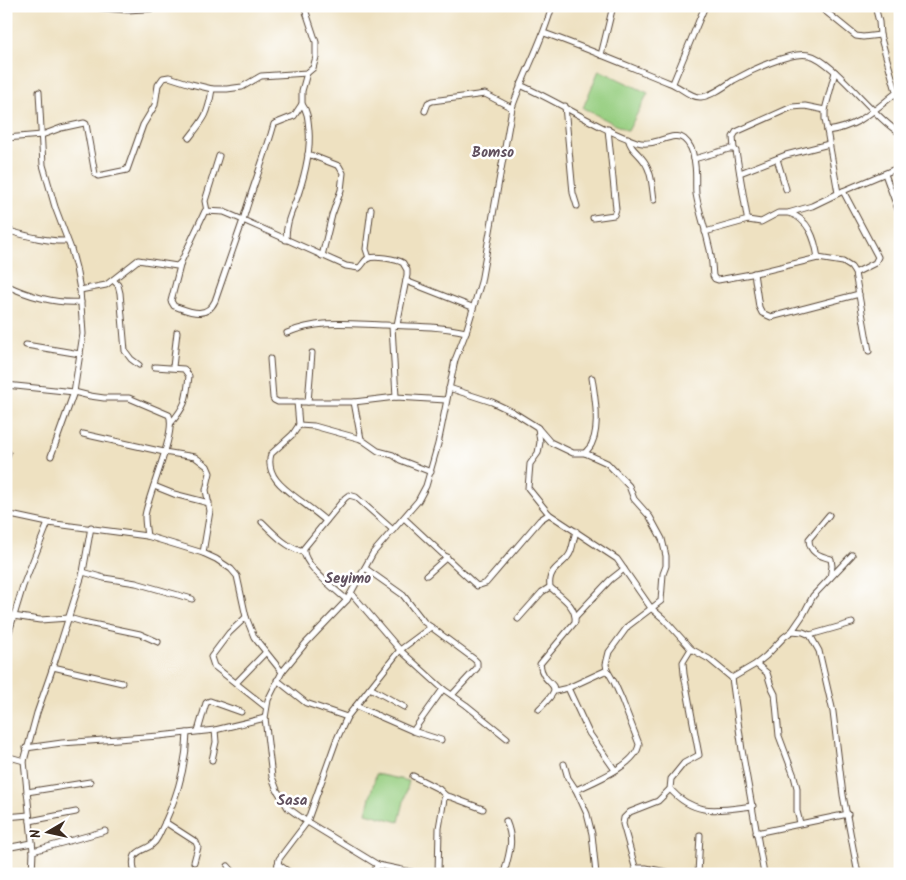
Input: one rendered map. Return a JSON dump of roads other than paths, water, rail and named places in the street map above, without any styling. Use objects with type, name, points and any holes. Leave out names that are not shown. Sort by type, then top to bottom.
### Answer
[{"type":"highway","points":[[92,6],[127,9],[179,6]]},
{"type":"street","points":[[304,6],[317,46],[315,64],[307,73],[302,91],[302,104],[294,116],[274,124],[267,152],[250,194],[243,220],[215,301],[207,312],[199,314],[174,306],[171,301],[181,262],[204,213],[207,211],[224,212],[243,220],[322,256],[346,266],[362,267],[369,258]]},
{"type":"street","points":[[421,874],[380,866],[307,822],[288,808],[274,783],[268,751],[266,707],[282,672],[305,644],[352,594],[373,553],[422,494],[431,472],[455,360],[466,332],[481,282],[512,108],[520,85],[544,32],[552,6]]},
{"type":"street","points":[[601,55],[613,6]]},
{"type":"street","points":[[672,83],[705,6]]},
{"type":"street","points":[[819,6],[856,36],[863,38],[880,35]]},
{"type":"street","points":[[875,6],[880,35],[900,105]]},
{"type":"street","points":[[544,32],[672,83],[700,97],[710,94],[746,73],[783,58],[801,54],[808,55],[816,58],[835,72],[873,111],[900,133]]},
{"type":"street","points":[[835,72],[825,110],[829,144],[840,192],[878,257],[875,263],[855,274]]},
{"type":"street","points":[[6,138],[42,135],[61,128],[86,123],[95,174],[98,176],[128,170],[143,124],[155,105],[158,85],[161,79],[170,77],[212,89],[242,87],[255,79],[269,74],[307,73]]},
{"type":"street","points":[[520,85],[565,106],[608,130],[646,144],[677,136],[683,138],[689,144],[694,159],[696,192],[710,246],[713,276],[715,279],[754,273],[818,258],[843,262],[851,267],[855,274],[869,351]]},
{"type":"street","points":[[189,138],[206,117],[212,89]]},
{"type":"street","points":[[39,92],[44,172],[59,220],[71,249],[80,290],[83,334],[74,392],[51,456]]},
{"type":"street","points":[[425,111],[428,103],[432,101],[485,94],[512,108]]},
{"type":"street","points":[[827,131],[848,127],[896,94]]},
{"type":"street","points":[[286,240],[287,220],[301,185],[310,142],[307,111],[302,104]]},
{"type":"street","points":[[565,106],[573,193],[577,206]]},
{"type":"street","points":[[748,220],[733,136],[736,132],[782,110],[798,106],[825,110]]},
{"type":"street","points":[[593,218],[614,215],[616,209],[608,130]]},
{"type":"street","points":[[628,138],[630,147],[644,160],[648,169],[654,200]]},
{"type":"street","points":[[740,174],[777,159],[829,144]]},
{"type":"street","points":[[694,159],[734,149]]},
{"type":"street","points":[[308,154],[339,166],[343,173],[341,190],[332,215],[322,256]]},
{"type":"street","points":[[207,211],[205,201],[219,156]]},
{"type":"street","points":[[777,159],[786,189]]},
{"type":"street","points":[[788,213],[820,202],[900,168]]},
{"type":"street","points":[[885,174],[900,215]]},
{"type":"street","points":[[369,258],[366,252],[366,245],[372,209]]},
{"type":"street","points":[[705,232],[748,220],[761,222],[778,213],[797,215],[806,223],[812,235],[818,258]]},
{"type":"street","points":[[6,226],[10,231],[16,233],[67,241]]},
{"type":"street","points":[[369,258],[382,258],[403,263],[407,270],[406,281],[394,325],[396,397]]},
{"type":"street","points":[[80,290],[102,286],[113,280],[138,260],[177,266],[181,262]]},
{"type":"street","points":[[754,273],[759,307],[762,313],[771,317],[859,294]]},
{"type":"street","points":[[113,280],[118,285],[120,292],[126,351],[131,359],[139,365]]},
{"type":"street","points":[[406,281],[472,307]]},
{"type":"street","points":[[6,285],[33,296],[66,302],[81,302]]},
{"type":"street","points":[[287,332],[303,326],[324,323],[394,325],[466,332]]},
{"type":"street","points":[[173,367],[177,332]]},
{"type":"street","points":[[26,345],[80,354]]},
{"type":"street","points":[[308,402],[312,353]]},
{"type":"street","points":[[270,359],[274,400],[354,402],[396,397],[446,400]]},
{"type":"street","points":[[155,366],[184,369],[189,376],[183,409],[171,423]]},
{"type":"street","points":[[585,453],[592,444],[595,430],[596,403],[592,378]]},
{"type":"street","points":[[6,385],[74,392],[90,396],[129,398],[165,412],[170,417],[171,423],[164,452],[145,518],[147,536]]},
{"type":"street","points":[[449,388],[492,402],[525,418],[537,427],[550,442],[573,453],[585,453],[607,463],[629,486],[634,499],[650,517],[662,539],[666,566],[663,574],[661,601],[632,621],[609,652],[606,664],[639,744],[638,750],[635,755],[616,770],[576,790]]},
{"type":"street","points":[[297,402],[299,425],[293,434],[271,454],[271,472],[282,488],[326,521]]},
{"type":"street","points":[[354,402],[361,439]]},
{"type":"street","points":[[299,425],[314,426],[361,439],[378,451],[393,455],[400,460],[431,472]]},
{"type":"street","points":[[537,427],[540,442],[538,453],[530,464],[528,488],[549,514],[617,559],[651,608],[692,649],[709,659],[732,678],[742,750],[764,874]]},
{"type":"street","points":[[83,434],[195,457],[207,466],[210,473],[206,490],[209,503],[209,520],[203,553]]},
{"type":"street","points":[[6,450],[8,453],[6,461]]},
{"type":"street","points":[[154,486],[180,496],[209,503]]},
{"type":"street","points":[[303,552],[304,548],[346,497],[352,496],[393,530]]},
{"type":"street","points":[[6,514],[48,523],[92,527],[147,536],[203,553],[223,563],[237,576],[246,617],[254,637],[282,672]]},
{"type":"street","points":[[404,518],[477,586],[484,585],[540,520],[549,514]]},
{"type":"street","points":[[829,515],[809,539],[809,544],[816,554],[831,559],[830,578]]},
{"type":"street","points":[[262,522],[293,550],[303,552]]},
{"type":"street","points":[[6,642],[13,616],[48,523]]},
{"type":"street","points":[[32,874],[34,851],[24,761],[26,748],[69,618],[92,527]]},
{"type":"street","points":[[518,619],[542,592],[550,587],[552,573],[571,552],[576,532]]},
{"type":"street","points":[[303,552],[310,565],[347,600]]},
{"type":"street","points":[[732,678],[756,664],[792,631],[803,615],[812,596],[852,555]]},
{"type":"street","points":[[427,575],[447,557]]},
{"type":"street","points":[[365,568],[402,596],[424,622],[477,662],[477,668],[452,695]]},
{"type":"street","points":[[555,691],[541,671],[540,664],[572,627],[576,616],[610,580],[624,569]]},
{"type":"street","points":[[82,572],[104,578],[136,582],[192,598]]},
{"type":"street","points":[[550,587],[574,609],[576,616]]},
{"type":"street","points":[[352,594],[400,650],[444,689],[507,738]]},
{"type":"street","points":[[13,616],[40,620],[69,618],[140,634],[158,642]]},
{"type":"street","points":[[246,617],[229,633],[210,657],[214,666],[266,707]]},
{"type":"street","points":[[792,631],[810,635],[852,623]]},
{"type":"street","points":[[276,874],[279,859],[307,822],[336,741],[348,717],[400,650],[431,627]]},
{"type":"street","points":[[810,635],[819,651],[833,712],[843,794],[858,874]]},
{"type":"street","points":[[677,874],[646,868],[637,871],[623,824],[624,818],[630,812],[658,801],[670,789],[671,779],[684,762],[699,755],[685,686],[683,662],[692,649]]},
{"type":"street","points":[[236,684],[265,653]]},
{"type":"street","points":[[756,664],[767,673],[775,694],[779,736],[797,788],[797,811],[800,823]]},
{"type":"street","points":[[53,667],[122,684]]},
{"type":"street","points":[[539,709],[555,691],[568,688],[607,670]]},
{"type":"street","points":[[277,680],[306,703],[348,717]]},
{"type":"street","points":[[370,688],[404,707]]},
{"type":"street","points":[[568,688],[589,733],[616,770]]},
{"type":"street","points":[[413,731],[444,689]]},
{"type":"street","points":[[198,731],[206,703],[210,701],[241,712]]},
{"type":"street","points":[[356,706],[413,731],[441,740]]},
{"type":"street","points":[[26,748],[62,743],[215,730],[265,718]]},
{"type":"street","points":[[212,760],[216,742],[215,730]]},
{"type":"street","points":[[135,874],[133,860],[135,855],[154,844],[176,794],[184,768],[187,733]]},
{"type":"street","points":[[6,756],[24,761]]},
{"type":"street","points":[[564,764],[568,778],[587,814],[592,834],[596,874]]},
{"type":"street","points":[[413,776],[438,789],[446,796],[483,809]]},
{"type":"street","points":[[27,792],[90,782]]},
{"type":"street","points":[[670,789],[678,798],[696,808],[720,810],[753,806]]},
{"type":"street","points":[[438,874],[439,828],[446,796]]},
{"type":"street","points":[[6,817],[29,818],[76,812]]},
{"type":"street","points":[[756,833],[848,814]]},
{"type":"street","points":[[504,874],[512,839],[506,821]]},
{"type":"street","points":[[165,822],[196,842],[198,847],[194,862]]},
{"type":"street","points":[[34,851],[105,831]]},
{"type":"street","points":[[698,874],[700,835]]},
{"type":"street","points":[[6,848],[32,843]]},
{"type":"street","points":[[278,864],[292,874]]},
{"type":"street","points":[[228,866],[235,874]]},
{"type":"street","points":[[372,874],[380,866]]},
{"type":"street","points":[[380,866],[386,874]]},
{"type":"district","name":"Bomso","points":[[493,153]]},
{"type":"district","name":"Seyimo","points":[[348,579]]},
{"type":"district","name":"Sasa","points":[[292,801]]}]
